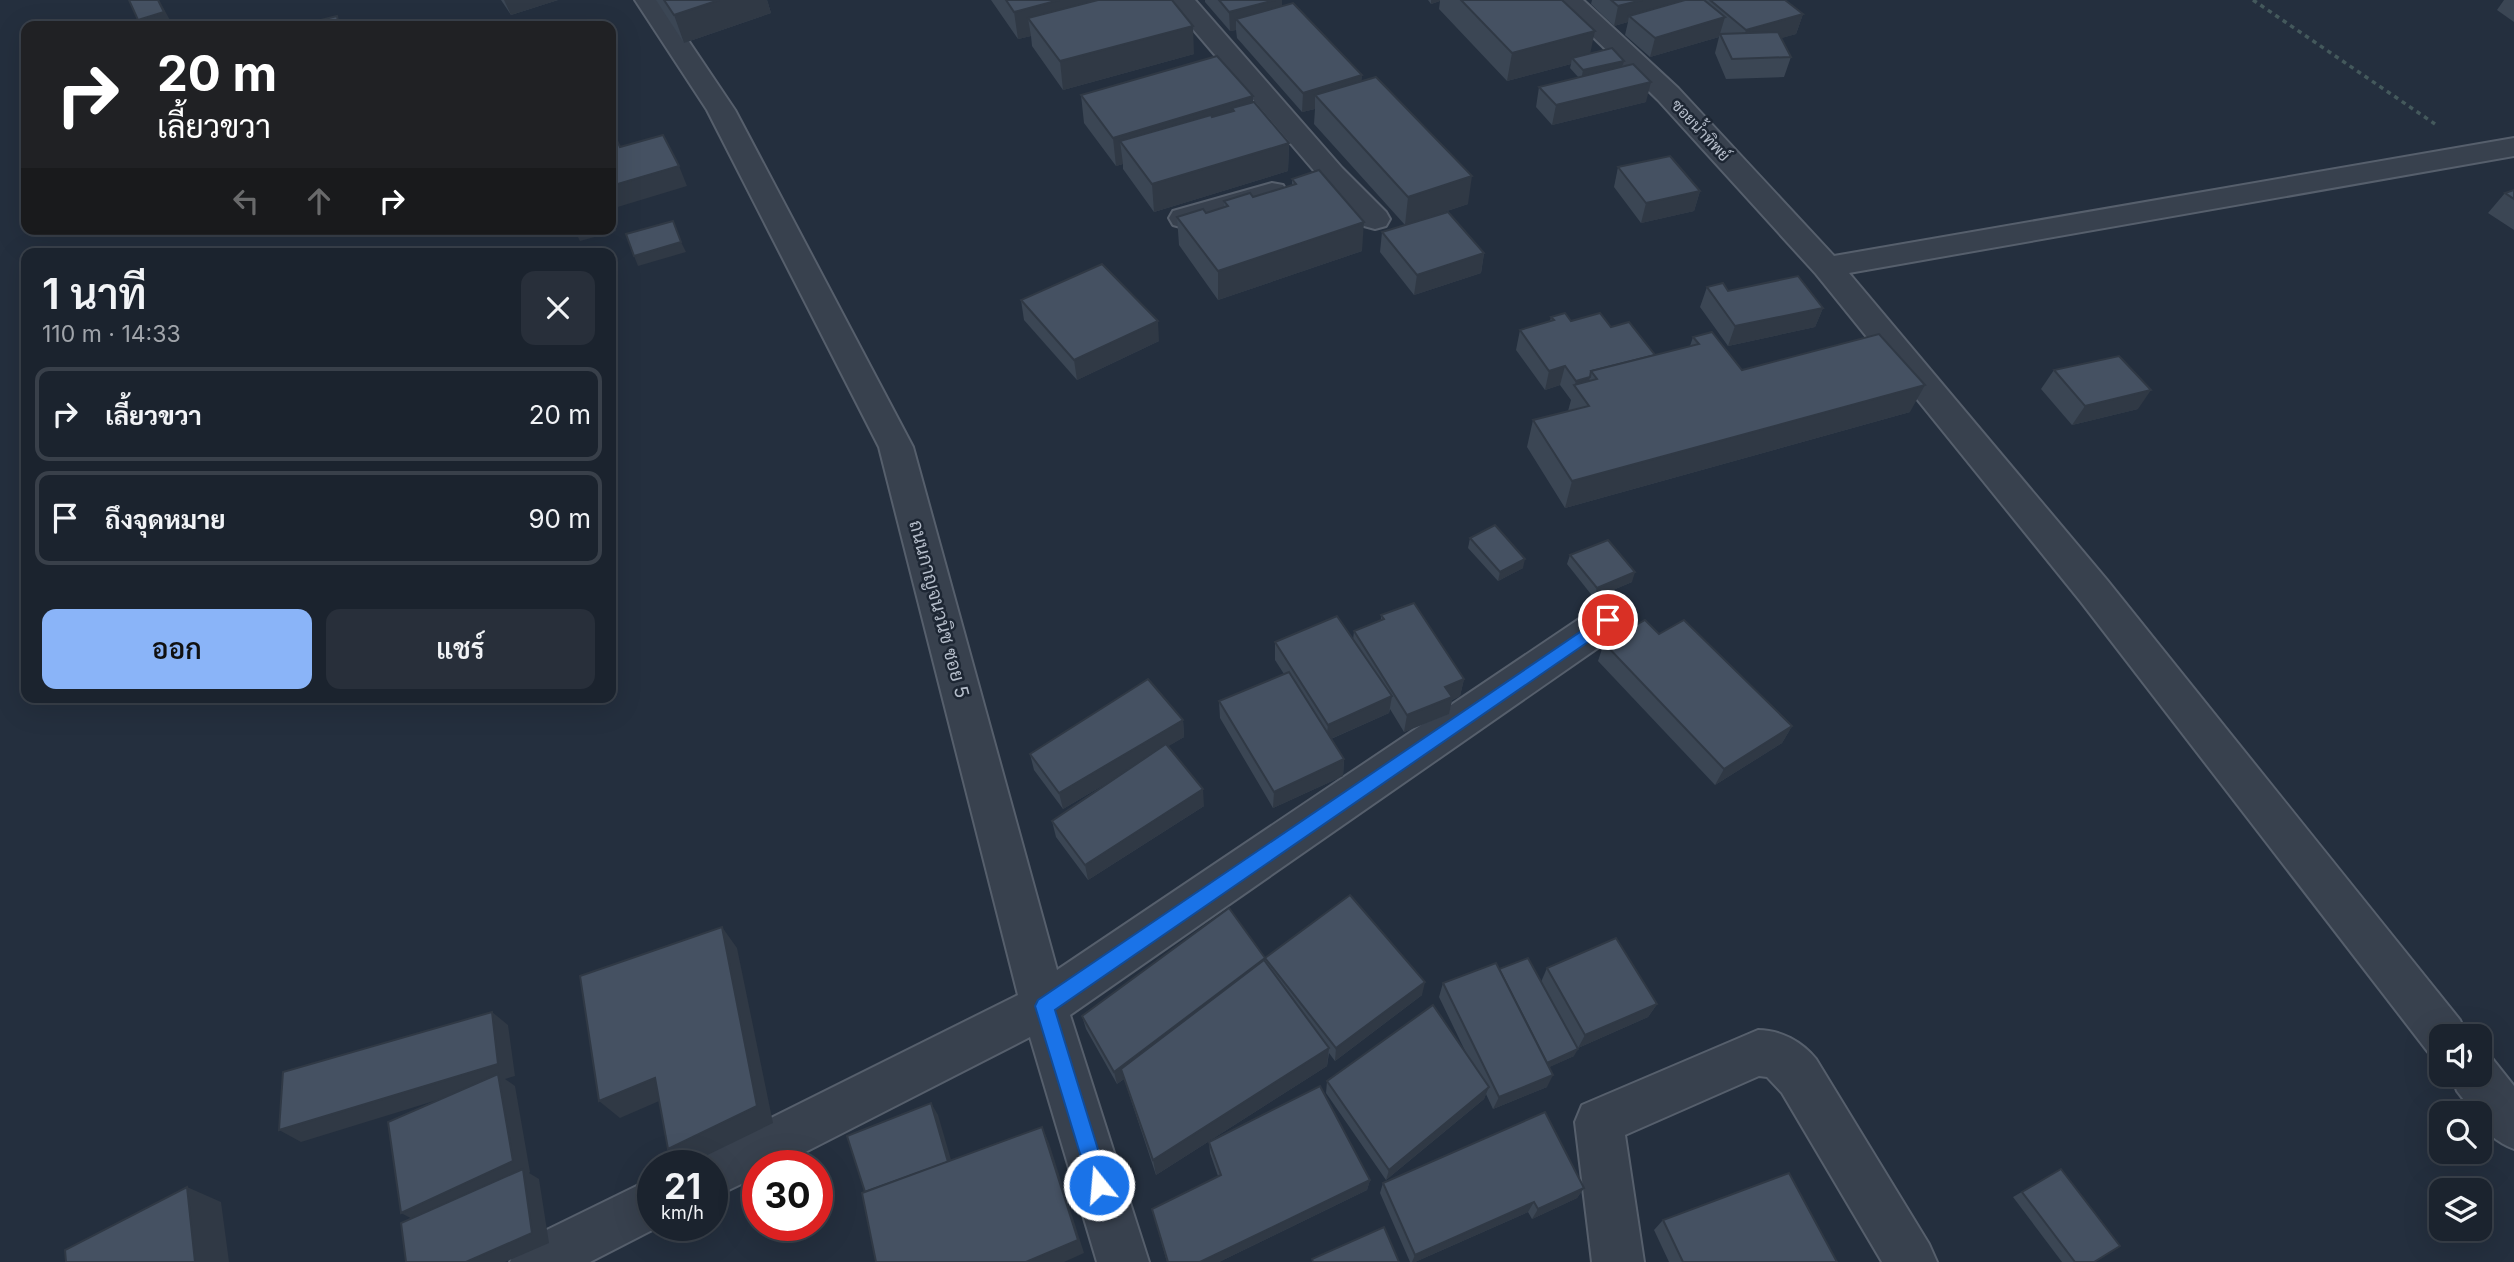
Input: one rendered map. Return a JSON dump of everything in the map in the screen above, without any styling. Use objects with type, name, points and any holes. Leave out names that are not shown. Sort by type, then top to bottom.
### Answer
[{"type":"street","name":"ถนนกาญจนวนิช ซอย 5","points":[[648,0],[721,110],[896,447],[1044,1006],[1122,1262]]},
{"type":"street","points":[[1181,0],[1217,62],[1311,180],[1376,219]]},
{"type":"street","name":"ซอยน้ำทิพย์","points":[[1568,0],[1668,94],[1827,267],[2094,591],[2435,1024]]},
{"type":"street","points":[[1827,267],[2514,147]]},
{"type":"street","points":[[1184,218],[1311,180]]},
{"type":"street","points":[[728,1165],[1044,1006],[1608,620]]},
{"type":"street","points":[[1618,1262],[1599,1122],[1758,1053],[1769,1052],[1791,1065],[1799,1076],[1911,1262]]},
{"type":"street","points":[[2484,1087],[2514,1125]]},
{"type":"street","points":[[536,1262],[637,1211]]},
{"type":"path","points":[[2253,0],[2477,152]]},
{"type":"building","points":[[129,0],[158,0],[164,12],[138,20]]},
{"type":"building","points":[[664,0],[719,0],[674,15]]},
{"type":"building","points":[[1006,0],[1059,0],[1014,12]]},
{"type":"building","points":[[1098,0],[1172,0],[1193,26],[1060,61],[1028,18]]},
{"type":"building","points":[[1219,0],[1275,0],[1229,12]]},
{"type":"building","points":[[1461,0],[1562,0],[1595,31],[1512,53]]},
{"type":"building","points":[[1611,0],[1642,0],[1618,6]]},
{"type":"building","points":[[1685,0],[1704,0],[1725,17],[1655,38],[1629,16]]},
{"type":"building","points":[[1710,0],[1785,0],[1803,14],[1746,30]]},
{"type":"building","points":[[1293,3],[1362,75],[1303,93],[1236,19]]},
{"type":"building","points":[[337,16],[338,21],[317,21]]},
{"type":"building","points":[[1778,32],[1791,57],[1732,59],[1720,34]]},
{"type":"building","points":[[1612,48],[1624,61],[1583,70],[1572,58]]},
{"type":"building","points":[[1217,56],[1253,96],[1113,138],[1081,95]]},
{"type":"building","points":[[1633,64],[1651,82],[1556,105],[1539,87]]},
{"type":"building","points":[[1376,77],[1472,176],[1408,197],[1315,95]]},
{"type":"building","points":[[1254,102],[1289,143],[1152,184],[1120,141],[1234,111],[1232,108]]},
{"type":"building","points":[[663,135],[679,166],[616,185],[616,138],[620,147]]},
{"type":"building","points":[[1670,156],[1700,191],[1646,203],[1618,167]]},
{"type":"building","points":[[1319,170],[1364,222],[1218,271],[1177,217],[1203,209],[1206,213],[1228,206],[1224,201],[1250,193],[1253,197],[1296,184],[1292,179]]},
{"type":"building","points":[[2514,190],[2514,199],[2505,193]]},
{"type":"building","points":[[1448,212],[1484,253],[1417,275],[1382,232]]},
{"type":"building","points":[[673,221],[681,242],[634,256],[626,234]]},
{"type":"building","points":[[1102,264],[1158,321],[1074,360],[1021,300]]},
{"type":"building","points":[[1798,276],[1823,308],[1735,326],[1707,287],[1723,283],[1728,291]]},
{"type":"building","points":[[1565,313],[1571,321],[1600,313],[1611,327],[1629,322],[1655,355],[1591,371],[1590,377],[1576,381],[1565,366],[1549,371],[1520,330],[1554,320],[1551,317]]},
{"type":"building","points":[[1712,332],[1742,370],[1879,334],[1925,385],[1572,481],[1533,420],[1589,406],[1574,385],[1597,379],[1591,371],[1699,344],[1693,337]]},
{"type":"building","points":[[2119,356],[2151,390],[2085,406],[2054,370]]},
{"type":"building","points":[[1495,525],[1525,559],[1500,572],[1470,538]]},
{"type":"building","points":[[1608,540],[1635,572],[1597,588],[1570,555]]},
{"type":"building","points":[[1414,603],[1464,679],[1445,687],[1452,697],[1407,715],[1354,631],[1384,619],[1381,615]]},
{"type":"building","points":[[1337,616],[1392,696],[1328,725],[1275,642]]},
{"type":"building","points":[[1645,620],[1659,634],[1684,620],[1792,726],[1724,769],[1604,643]]},
{"type":"building","points":[[1289,672],[1344,759],[1274,792],[1219,701]]},
{"type":"building","points":[[1148,679],[1183,720],[1059,793],[1030,754]]},
{"type":"building","points":[[1166,744],[1203,789],[1085,865],[1052,821]]},
{"type":"building","points":[[1350,895],[1425,982],[1336,1048],[1265,958]]},
{"type":"building","points":[[1229,908],[1265,958],[1114,1072],[1082,1016]]},
{"type":"building","points":[[722,927],[757,1106],[668,1149],[655,1078],[599,1101],[580,976]]},
{"type":"building","points":[[1616,938],[1657,1004],[1585,1035],[1547,968]]},
{"type":"building","points":[[1528,958],[1578,1049],[1547,1063],[1499,969]]},
{"type":"building","points":[[1264,960],[1329,1048],[1153,1160],[1121,1069]]},
{"type":"building","points":[[1496,963],[1553,1075],[1499,1097],[1443,983]]},
{"type":"building","points":[[1433,1005],[1489,1087],[1389,1170],[1327,1081]]},
{"type":"building","points":[[492,1012],[498,1064],[279,1130],[283,1072]]},
{"type":"building","points":[[498,1074],[513,1161],[401,1213],[388,1122]]},
{"type":"building","points":[[1320,1086],[1370,1180],[1200,1262],[1168,1262],[1152,1209],[1221,1175],[1209,1142]]},
{"type":"building","points":[[931,1103],[948,1162],[865,1192],[847,1136]]},
{"type":"building","points":[[1545,1112],[1584,1188],[1538,1209],[1534,1202],[1415,1255],[1383,1183]]},
{"type":"building","points":[[1042,1127],[1078,1240],[1026,1262],[876,1262],[862,1193]]},
{"type":"building","points":[[523,1169],[532,1233],[466,1262],[406,1262],[401,1223]]},
{"type":"building","points":[[2061,1169],[2120,1246],[2094,1262],[2075,1262],[2022,1192]]},
{"type":"building","points":[[1789,1173],[1837,1262],[1683,1262],[1663,1220]]},
{"type":"building","points":[[187,1187],[195,1262],[66,1262],[65,1250]]},
{"type":"building","points":[[1384,1227],[1399,1262],[1313,1262],[1312,1259]]},
{"type":"route","points":[[1099,1185],[1044,1006],[1608,620]]}]
